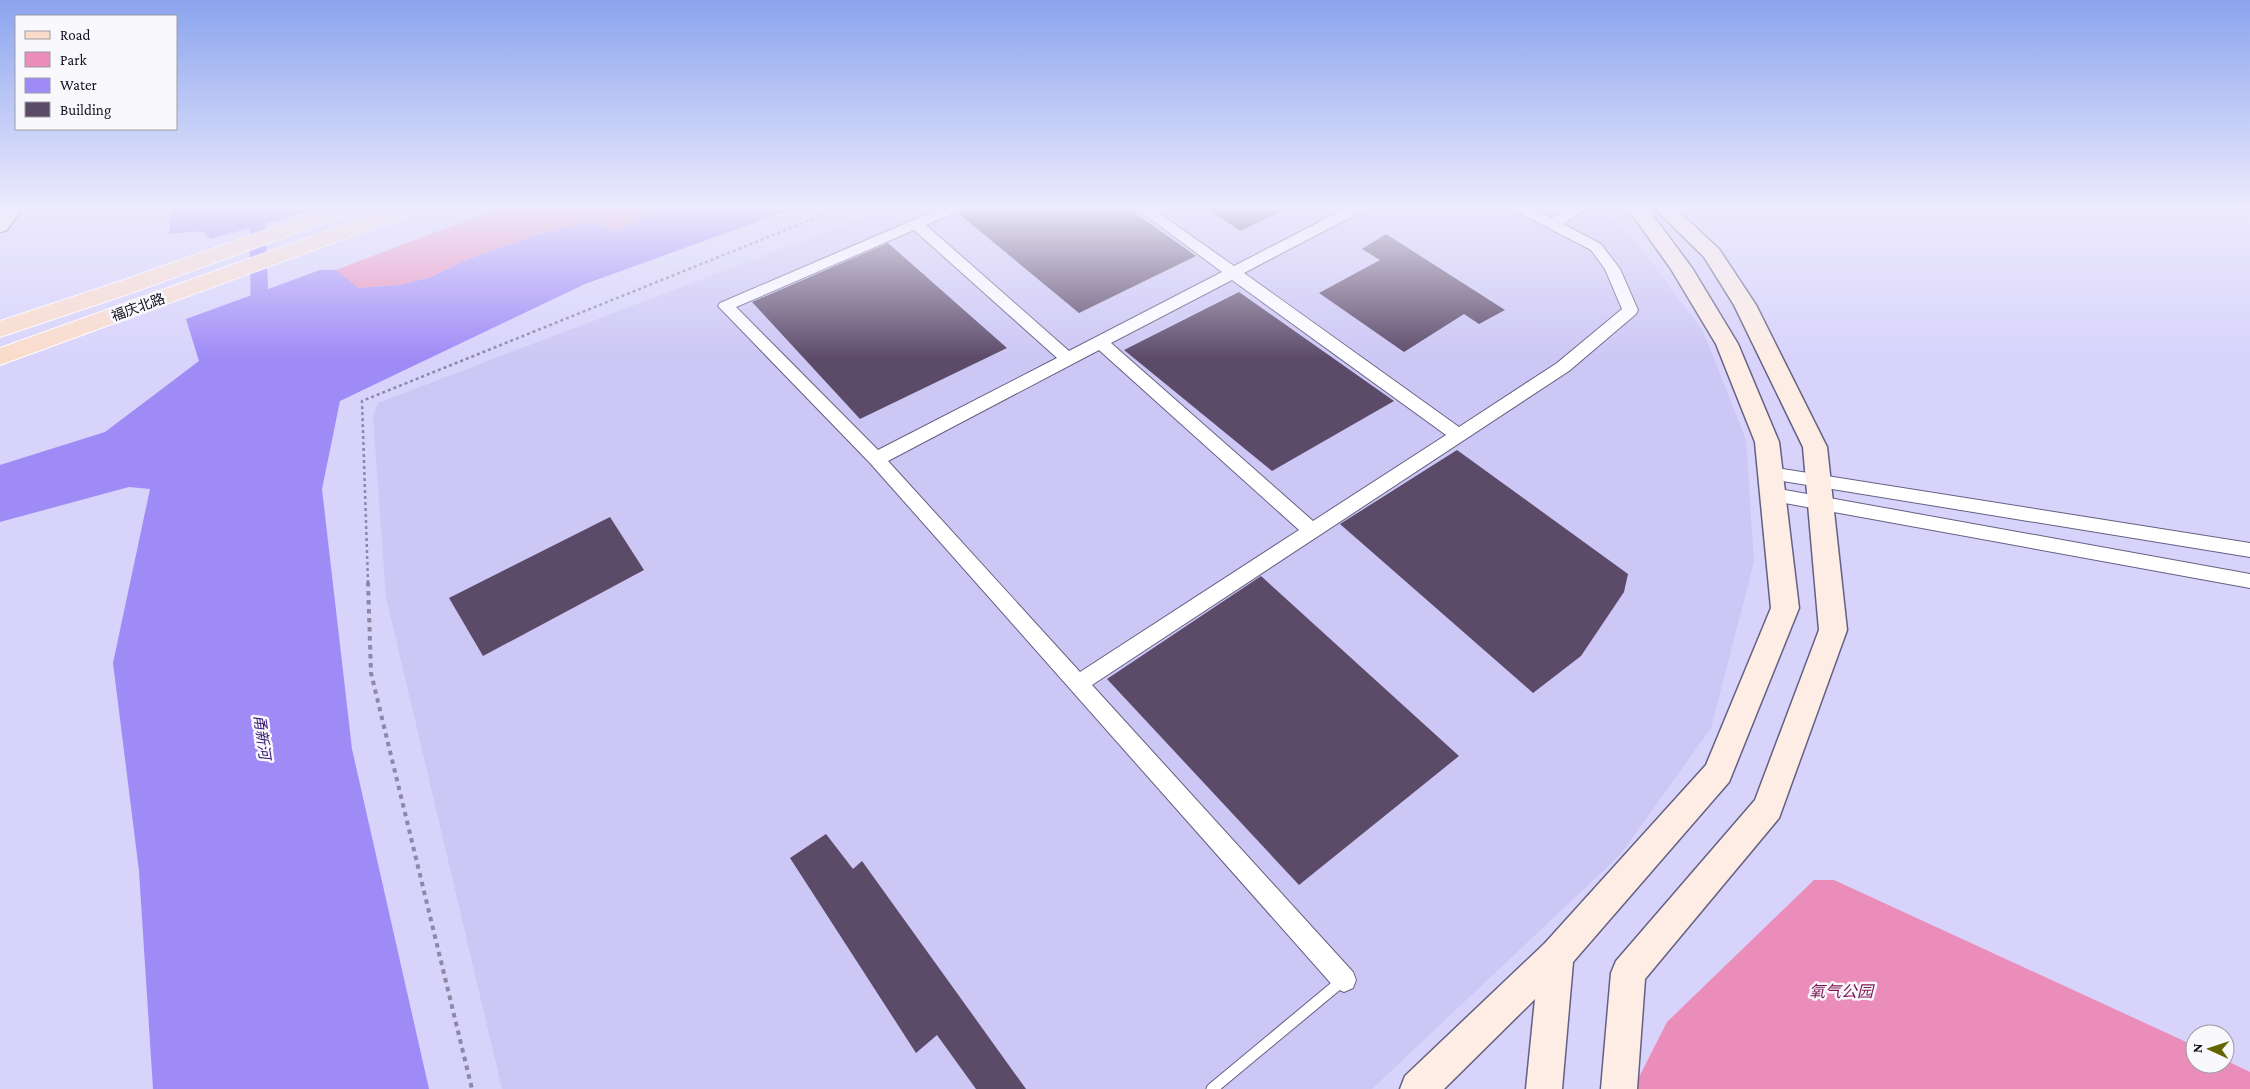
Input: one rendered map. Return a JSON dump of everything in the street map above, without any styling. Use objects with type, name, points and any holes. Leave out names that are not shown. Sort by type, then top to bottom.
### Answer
[{"type":"main road","name":"福庆北路","points":[[0,329],[219,257]]},
{"type":"main road","name":"福庆北路","points":[[0,358],[141,306],[253,257]]},
{"type":"main road","points":[[1418,1089],[1556,955],[1718,773],[1785,608],[1766,442],[1727,344],[1673,257]]},
{"type":"main road","points":[[1619,1089],[1628,973],[1768,808],[1833,630],[1815,447],[1745,305],[1714,257]]},
{"type":"main road","points":[[1544,1089],[1556,955]]},
{"type":"street","points":[[840,257],[726,306],[876,459],[1344,980]]},
{"type":"street","points":[[953,257],[1068,359]]},
{"type":"street","points":[[1210,257],[1458,435]]},
{"type":"street","points":[[876,459],[1263,257]]},
{"type":"street","points":[[1078,684],[1563,367],[1630,310],[1612,269],[1603,257]]},
{"type":"street","points":[[1100,342],[1312,531]]},
{"type":"street","points":[[1772,484],[2250,550]]},
{"type":"street","points":[[1820,492],[2250,581]]},
{"type":"lane","points":[[1212,1089],[1344,980]]},
{"type":"path","points":[[472,1089],[371,673],[362,402],[720,257]]},
{"type":"shaded area","points":[[761,257],[1647,257],[1703,331],[1746,440],[1754,562],[1711,728],[1620,855],[1372,1089],[502,1089],[386,597],[373,416],[378,403]]},
{"type":"green space","points":[[371,257],[475,257],[431,277],[400,285],[357,288],[345,281],[336,270]]},
{"type":"green space","name":"氧气公园","points":[[1814,880],[1834,880],[2185,1041],[2185,1074],[2235,1074],[2235,1065],[2250,1072],[2250,1089],[1633,1089],[1667,1022]]},
{"type":"water","points":[[475,257],[660,257],[585,284],[340,401],[322,489],[352,749],[429,1089],[153,1089],[139,871],[113,663],[150,489],[129,487],[0,522],[0,465],[105,432],[199,361],[186,319],[320,270],[336,270],[358,288],[400,285],[431,277]]},
{"type":"building","points":[[856,257],[904,257],[1007,348],[860,419],[752,302]]},
{"type":"building","points":[[1011,257],[1194,257],[1079,313]]},
{"type":"building","points":[[1375,257],[1422,257],[1505,310],[1479,324],[1464,314],[1404,352],[1319,293],[1380,260]]},
{"type":"building","points":[[1239,292],[1394,401],[1272,471],[1124,350]]},
{"type":"building","points":[[1457,450],[1628,574],[1624,592],[1581,656],[1533,693],[1340,524]]},
{"type":"building","points":[[610,517],[644,570],[483,656],[449,598]]},
{"type":"building","points":[[1261,576],[1459,756],[1299,885],[1107,679]]},
{"type":"building","points":[[826,834],[853,869],[862,861],[1026,1089],[976,1089],[937,1035],[916,1053],[790,858]]},
{"type":"waterway","name":"甬新河","points":[[258,257],[260,320]]}]
